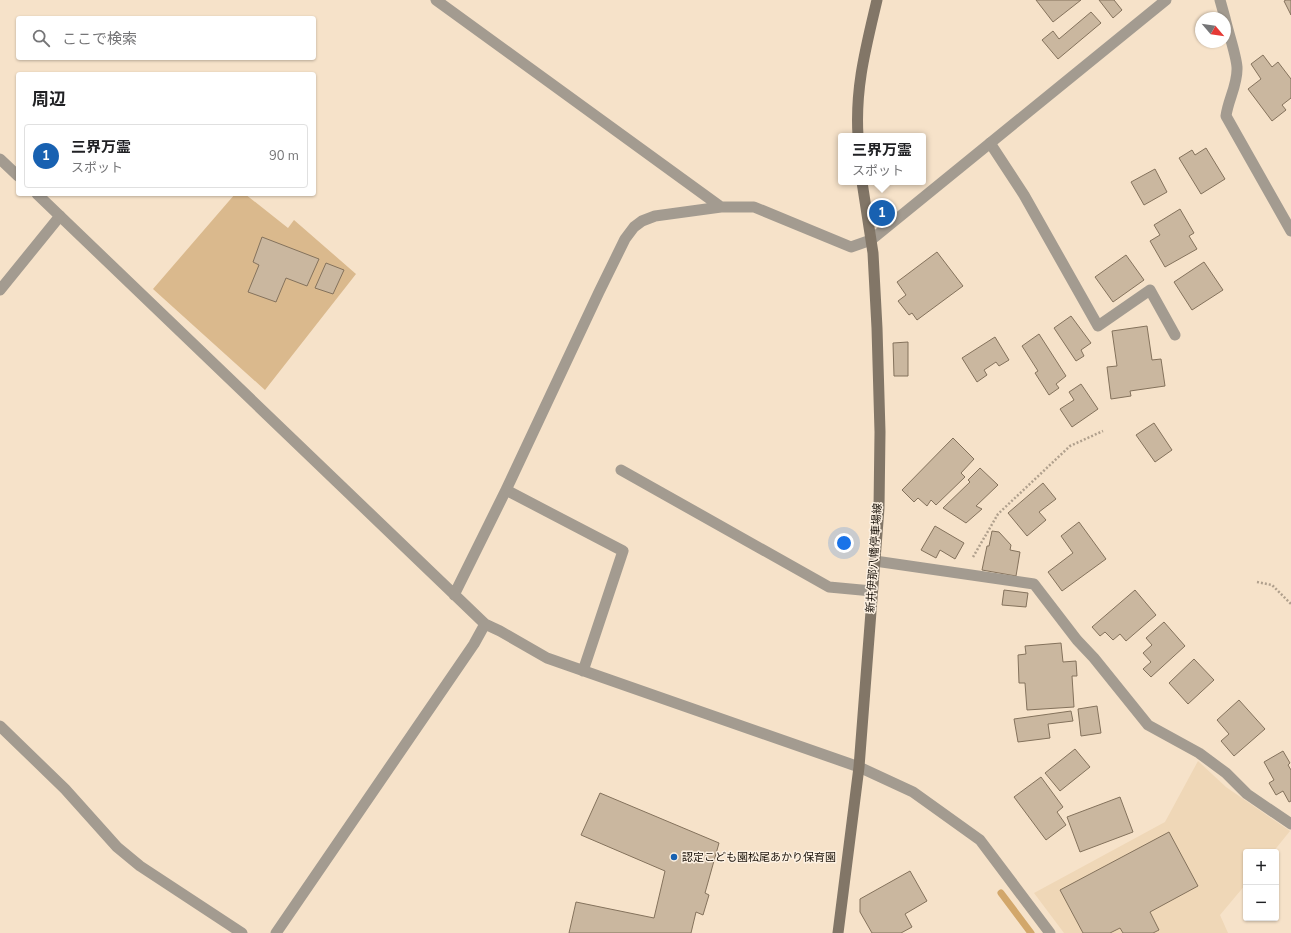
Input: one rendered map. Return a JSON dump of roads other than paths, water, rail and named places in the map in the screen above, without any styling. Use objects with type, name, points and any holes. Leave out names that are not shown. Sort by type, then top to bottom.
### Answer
[{"type":"main road","points":[[858,133],[856,113],[862,61],[877,0]]},
{"type":"main road","name":"新井伊那八幡停車場線","points":[[838,933],[860,767],[879,508],[880,432],[877,328],[871,240],[862,185]]},
{"type":"street","points":[[436,0],[721,207]]},
{"type":"street","points":[[454,595],[506,490],[599,292],[626,239],[634,227],[642,221],[656,216],[721,207],[754,207],[851,247],[871,240],[1166,0]]},
{"type":"street","points":[[1220,0],[1223,12]]},
{"type":"street","points":[[1231,43],[1237,68],[1236,79],[1226,116],[1291,231]]},
{"type":"street","points":[[990,143],[1024,195],[1098,326],[1150,290],[1175,335]]},
{"type":"street","points":[[0,159],[16,174]]},
{"type":"street","points":[[38,196],[485,624],[547,658],[860,767],[913,792],[980,840],[1050,933]]},
{"type":"street","points":[[0,290],[60,216]]},
{"type":"street","points":[[621,470],[829,587],[872,590]]},
{"type":"street","points":[[506,490],[623,551],[583,671]]},
{"type":"street","points":[[875,561],[1034,584],[1077,640],[1094,658],[1148,725],[1168,734],[1204,756],[1226,773],[1247,794],[1291,824]]},
{"type":"street","points":[[276,933],[474,644],[485,624]]},
{"type":"street","points":[[0,726],[65,789],[116,847],[140,866],[242,933]]},
{"type":"waterway","points":[[1001,893],[1031,933]]},
{"type":"place","name":"三界万霊","points":[[882,213]]},
{"type":"place","name":"認定こども園松尾あかり保育園","points":[[674,857]]}]
